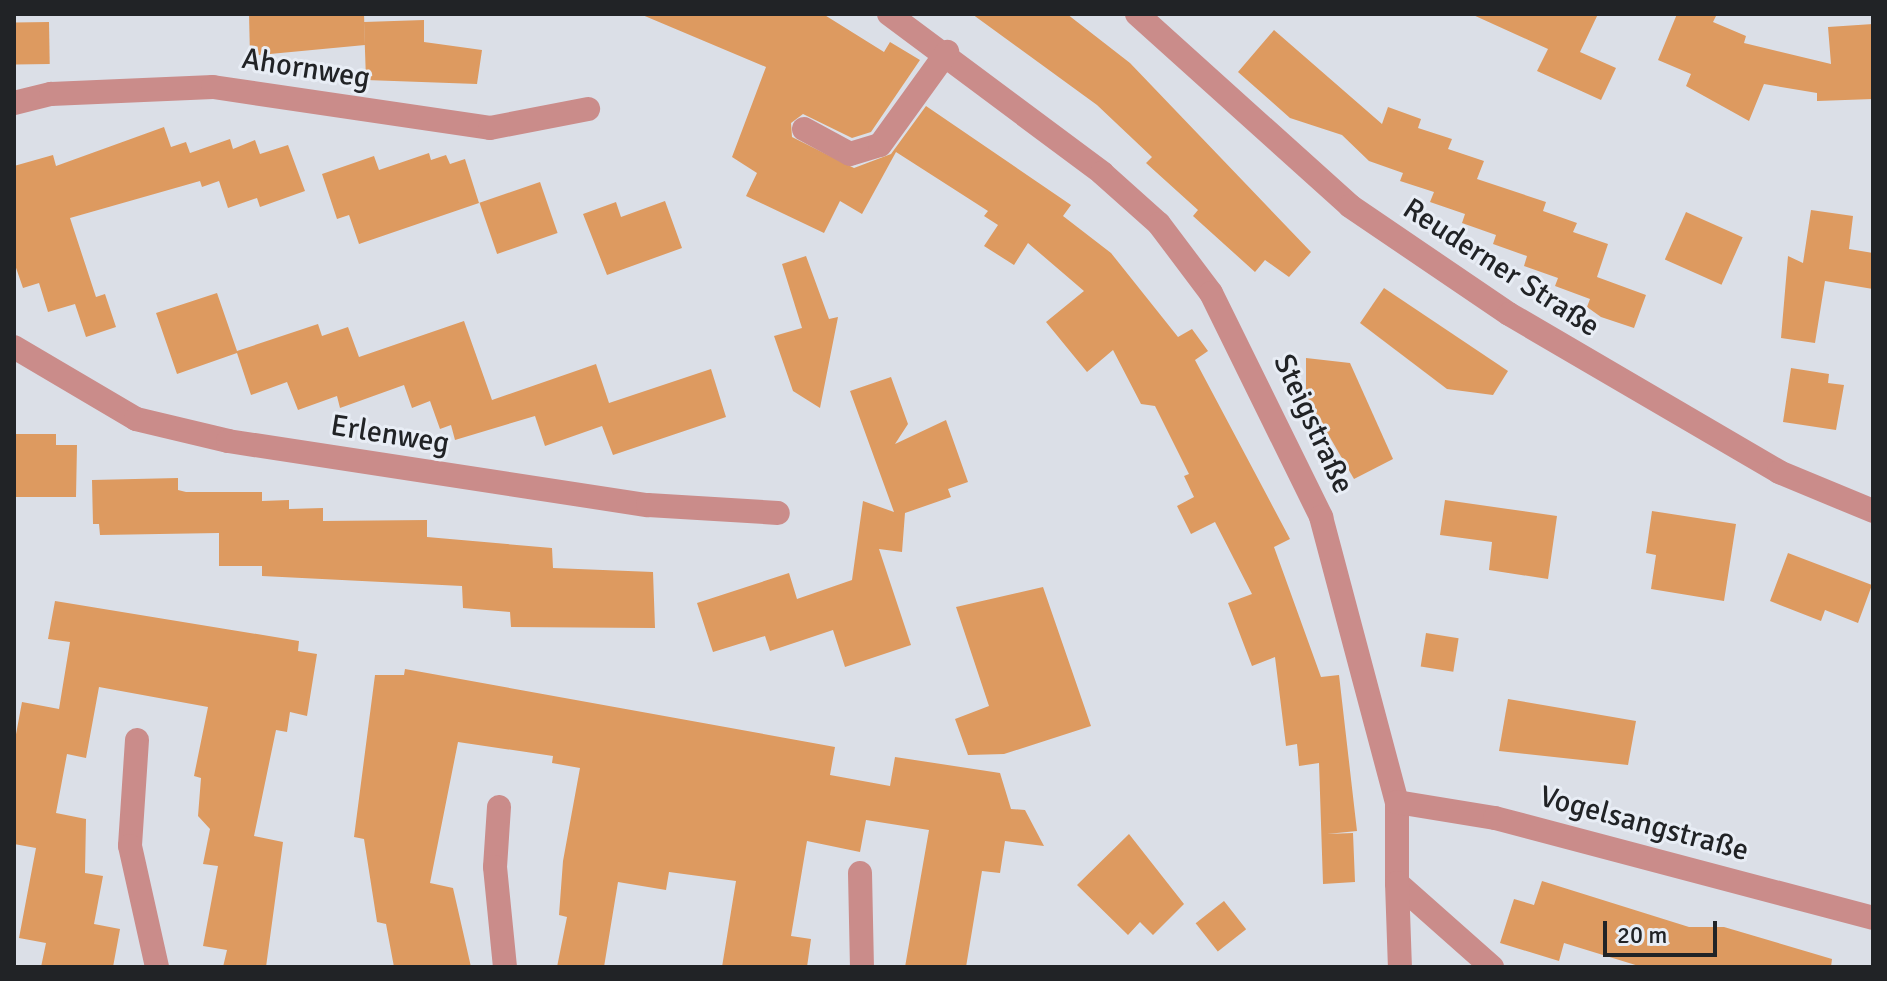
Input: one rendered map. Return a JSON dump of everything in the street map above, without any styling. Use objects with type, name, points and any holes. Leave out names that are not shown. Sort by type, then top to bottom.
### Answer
[{"type":"street","name":"Steigstraße","points":[[889,14],[947,52],[1159,224],[1211,293],[1321,517],[1397,802],[1400,967]]},
{"type":"street","name":"Reuderner Straße","points":[[1137,14],[1350,206],[1497,306],[1765,464],[1873,511]]},
{"type":"street","points":[[804,129],[850,154],[880,145],[947,52]]},
{"type":"street","name":"Ahornweg","points":[[14,103],[51,94],[213,87],[490,128],[588,109]]},
{"type":"street","name":"Erlenweg","points":[[14,347],[136,419],[228,441],[648,505],[778,513]]},
{"type":"street","points":[[137,740],[130,846],[157,967]]},
{"type":"street","name":"Vogelsangstraße","points":[[1397,802],[1495,818],[1873,918]]},
{"type":"street","points":[[499,807],[495,867],[505,967]]},
{"type":"street","points":[[860,873],[862,967]]},
{"type":"street","points":[[1397,883],[1492,967]]},
{"type":"building","points":[[249,14],[364,14],[365,45],[250,56]]},
{"type":"building","points":[[640,14],[823,14],[884,52],[890,42],[920,60],[871,132],[852,138],[803,114],[791,123],[792,137],[854,168],[891,154],[926,106],[1071,205],[1063,216],[1111,253],[1178,337],[1192,329],[1208,351],[1195,360],[1290,539],[1274,547],[1321,677],[1339,675],[1357,831],[1327,834],[1353,833],[1355,882],[1323,884],[1319,763],[1299,766],[1297,744],[1286,746],[1275,657],[1252,666],[1228,603],[1252,594],[1215,522],[1191,534],[1177,506],[1194,497],[1184,476],[1189,474],[1155,406],[1141,404],[1113,350],[1087,372],[1046,322],[1084,291],[1028,243],[1014,265],[984,246],[998,225],[984,216],[988,211],[896,152],[862,214],[840,201],[824,233],[746,196],[757,173],[732,157],[766,67]]},
{"type":"building","points":[[972,14],[1067,14],[1130,63],[1311,252],[1289,277],[1265,260],[1255,272],[1193,216],[1198,210],[1146,163],[1152,157],[1097,105]]},
{"type":"building","points":[[1471,14],[1598,14],[1580,52],[1616,68],[1601,100],[1537,71],[1548,49]]},
{"type":"building","points":[[1677,14],[1717,14],[1713,22],[1746,36],[1744,43],[1831,64],[1828,27],[1873,24],[1873,99],[1817,101],[1817,93],[1764,84],[1749,121],[1686,86],[1691,74],[1658,60]]},
{"type":"building","points":[[424,20],[424,42],[482,50],[477,84],[366,80],[364,22]]},
{"type":"building","points":[[49,22],[50,64],[15,65],[14,23]]},
{"type":"building","points":[[1274,30],[1382,124],[1388,107],[1421,119],[1418,128],[1452,139],[1448,149],[1484,161],[1477,179],[1546,202],[1543,211],[1577,223],[1573,232],[1608,244],[1597,277],[1646,295],[1634,328],[1601,317],[1587,307],[1590,299],[1555,286],[1558,278],[1524,266],[1527,256],[1493,244],[1496,235],[1462,223],[1465,214],[1430,202],[1434,192],[1400,181],[1403,173],[1369,161],[1342,135],[1290,118],[1238,72]]},
{"type":"building","points":[[164,127],[171,147],[186,142],[190,153],[230,139],[233,149],[255,140],[260,154],[288,145],[305,191],[260,207],[257,198],[228,208],[219,181],[202,187],[200,181],[70,218],[96,297],[105,294],[116,327],[86,337],[75,304],[48,312],[39,283],[23,288],[14,262],[14,166],[53,155],[56,166]]},
{"type":"building","points":[[429,153],[431,160],[446,155],[450,164],[465,159],[479,203],[359,244],[349,215],[337,219],[322,174],[374,156],[379,170]]},
{"type":"building","points":[[540,182],[558,233],[497,254],[479,203]]},
{"type":"building","points":[[665,201],[682,248],[607,275],[583,214],[616,202],[621,217]]},
{"type":"building","points":[[1811,210],[1853,216],[1849,249],[1873,253],[1873,289],[1825,281],[1815,343],[1781,338],[1788,256],[1803,263]]},
{"type":"building","points":[[1686,212],[1743,237],[1721,285],[1665,260]]},
{"type":"building","points":[[806,256],[829,319],[838,317],[820,408],[793,391],[774,336],[802,328],[782,264]]},
{"type":"building","points":[[1384,288],[1508,371],[1493,395],[1447,389],[1360,323]]},
{"type":"building","points":[[217,293],[237,351],[318,324],[322,336],[348,327],[359,357],[464,321],[492,400],[596,364],[609,403],[711,369],[726,417],[613,455],[602,426],[545,446],[535,416],[455,440],[451,425],[440,429],[430,401],[412,408],[404,385],[340,408],[337,396],[298,410],[287,382],[251,395],[237,353],[177,374],[156,313]]},
{"type":"building","points":[[1306,358],[1350,363],[1393,459],[1354,479],[1306,396]]},
{"type":"building","points":[[1791,368],[1829,374],[1828,383],[1844,385],[1836,430],[1783,422]]},
{"type":"building","points":[[891,377],[908,424],[895,444],[946,420],[968,482],[948,489],[951,497],[905,513],[902,552],[879,549],[911,645],[845,667],[833,630],[770,651],[765,636],[713,652],[697,603],[789,573],[797,599],[852,580],[863,501],[894,512],[850,391]]},
{"type":"building","points":[[14,434],[56,434],[56,445],[77,445],[76,497],[14,497]]},
{"type":"building","points":[[178,478],[178,490],[186,492],[262,492],[262,501],[289,500],[289,509],[323,508],[323,521],[427,520],[427,537],[552,548],[553,568],[653,572],[655,628],[511,627],[510,612],[463,608],[462,586],[262,576],[262,566],[219,566],[219,533],[100,535],[99,524],[93,524],[92,480]]},
{"type":"building","points":[[1445,500],[1557,516],[1548,579],[1489,570],[1492,542],[1440,535]]},
{"type":"building","points":[[1652,511],[1736,524],[1724,601],[1651,589],[1656,555],[1646,553]]},
{"type":"building","points":[[1788,553],[1872,585],[1858,623],[1825,610],[1821,621],[1770,601]]},
{"type":"building","points":[[1043,587],[1091,726],[1004,754],[968,755],[955,719],[989,706],[956,607]]},
{"type":"building","points":[[55,601],[299,641],[298,651],[317,654],[307,716],[290,712],[287,732],[276,730],[254,836],[283,842],[266,967],[223,967],[227,950],[203,946],[218,866],[203,864],[210,829],[198,816],[201,778],[194,776],[208,707],[99,687],[86,758],[67,754],[56,813],[86,819],[85,873],[103,876],[94,924],[120,929],[113,967],[41,967],[46,943],[19,938],[36,848],[14,844],[14,745],[22,702],[59,709],[70,642],[48,639]]},
{"type":"building","points":[[1426,633],[1459,638],[1453,672],[1421,667]]},
{"type":"building","points":[[405,669],[835,747],[830,775],[890,786],[895,757],[1000,773],[1011,809],[1025,810],[1044,846],[1005,841],[1000,873],[982,871],[966,967],[905,967],[929,830],[866,820],[860,852],[807,841],[791,936],[811,939],[807,967],[722,967],[736,881],[669,872],[666,890],[618,882],[604,967],[557,967],[567,917],[559,915],[563,861],[580,768],[552,763],[553,756],[458,742],[430,883],[453,888],[471,967],[394,967],[386,924],[377,922],[364,839],[354,837],[375,675],[404,675]]},
{"type":"building","points":[[1508,699],[1636,721],[1628,765],[1499,751]]},
{"type":"building","points":[[1129,834],[1184,904],[1153,935],[1140,922],[1128,935],[1077,885]]},
{"type":"building","points":[[1542,881],[1689,927],[1724,927],[1832,959],[1831,967],[1642,967],[1564,943],[1559,961],[1500,943],[1514,899],[1534,905]]},
{"type":"building","points":[[1224,901],[1246,929],[1218,952],[1196,923]]}]
